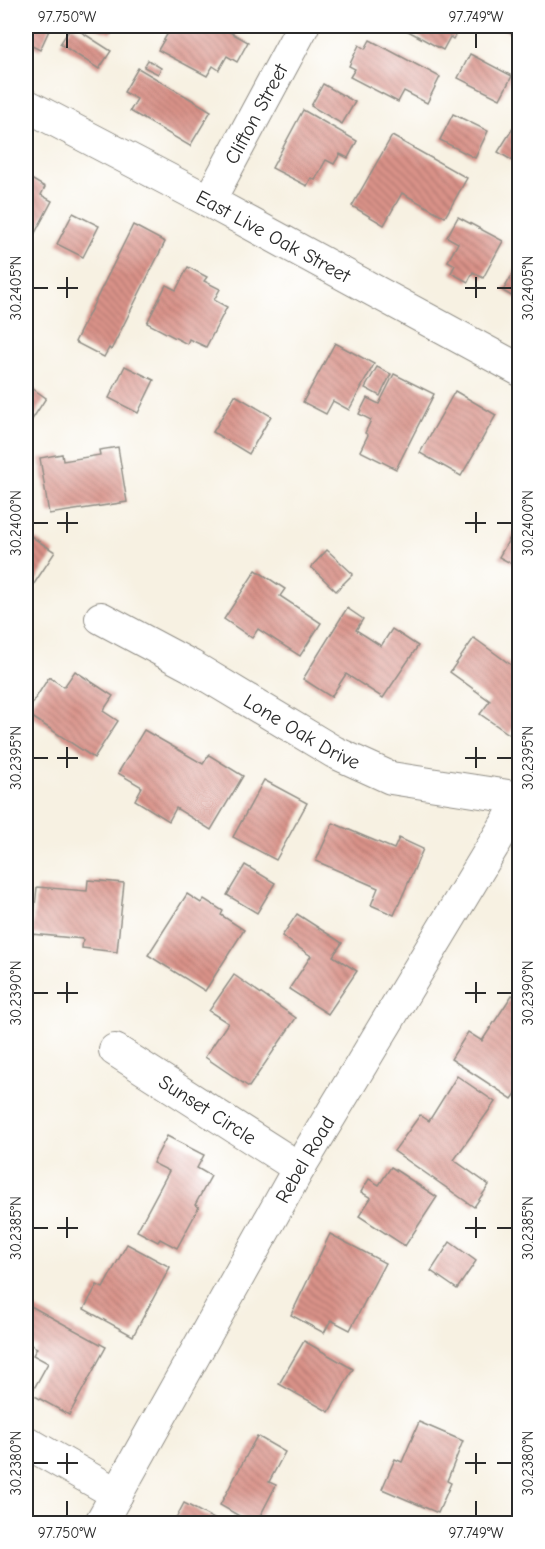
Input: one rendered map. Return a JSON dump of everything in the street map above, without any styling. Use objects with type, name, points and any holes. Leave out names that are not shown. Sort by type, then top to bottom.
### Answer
[{"type":"street","name":"Clifton Street","points":[[208,201],[303,26]]},
{"type":"street","name":"East Live Oak Street","points":[[26,105],[519,370]]},
{"type":"street","name":"Lone Oak Drive","points":[[101,618],[191,666],[334,752],[392,778],[519,800]]},
{"type":"street","name":"Rebel Road","points":[[100,1524],[299,1168],[519,800]]},
{"type":"street","name":"Sunset Circle","points":[[115,1050],[299,1168]]},
{"type":"street","points":[[26,1442],[117,1494]]},
{"type":"building","points":[[26,26],[51,26],[40,50],[26,43]]},
{"type":"building","points":[[72,26],[111,51],[99,69],[60,44]]},
{"type":"building","points":[[90,26],[115,26],[111,34]]},
{"type":"building","points":[[172,26],[219,26],[248,42],[237,62],[227,56],[219,70],[213,66],[207,76],[158,50]]},
{"type":"building","points":[[399,26],[455,26],[458,30],[453,39],[450,37],[443,50]]},
{"type":"building","points":[[497,26],[519,26],[514,35]]},
{"type":"building","points":[[370,40],[440,77],[427,103],[404,91],[398,102],[350,77],[355,69],[349,66],[359,45],[365,49]]},
{"type":"building","points":[[470,54],[512,76],[500,99],[458,78]]},
{"type":"building","points":[[148,60],[161,68],[158,74],[144,67]]},
{"type":"building","points":[[138,68],[211,111],[190,146],[130,111],[137,99],[124,92]]},
{"type":"building","points":[[323,84],[355,102],[342,124],[311,106]]},
{"type":"building","points":[[303,110],[357,141],[348,158],[340,154],[334,164],[326,160],[315,180],[311,178],[307,186],[272,168]]},
{"type":"building","points":[[453,114],[488,131],[475,158],[440,140]]},
{"type":"building","points":[[520,117],[520,153],[513,161],[498,152]]},
{"type":"building","points":[[392,136],[467,178],[445,217],[402,193],[384,225],[352,206]]},
{"type":"building","points":[[26,176],[45,187],[41,195],[52,201],[26,250]]},
{"type":"building","points":[[73,213],[99,226],[83,257],[57,244]]},
{"type":"building","points":[[458,217],[503,241],[483,278],[473,272],[468,282],[451,273],[455,265],[448,261],[458,243],[447,237]]},
{"type":"building","points":[[133,225],[165,242],[111,350],[109,348],[104,357],[75,342]]},
{"type":"building","points":[[520,261],[520,301],[503,291]]},
{"type":"building","points":[[188,267],[207,277],[204,281],[220,289],[214,300],[227,307],[206,347],[189,339],[187,344],[147,323],[166,285],[176,290]]},
{"type":"building","points":[[335,343],[374,364],[349,410],[333,401],[326,414],[303,402]]},
{"type":"building","points":[[125,366],[154,380],[138,413],[109,398]]},
{"type":"building","points":[[377,367],[391,374],[380,396],[365,388]]},
{"type":"building","points":[[394,374],[434,394],[396,469],[360,451],[368,435],[365,433],[371,420],[359,414],[367,398],[379,404]]},
{"type":"building","points":[[26,384],[46,398],[26,429]]},
{"type":"building","points":[[455,391],[496,415],[461,476],[420,453]]},
{"type":"building","points":[[235,395],[271,416],[249,454],[213,432]]},
{"type":"building","points":[[118,447],[127,502],[49,514],[40,458],[62,454],[63,461],[100,455],[99,450]]},
{"type":"building","points":[[514,531],[520,533],[520,555],[514,565],[499,557]]},
{"type":"building","points":[[26,533],[55,552],[26,596]]},
{"type":"building","points":[[327,550],[353,574],[336,591],[311,567]]},
{"type":"building","points":[[256,570],[285,589],[280,596],[321,623],[300,656],[258,629],[252,638],[224,619]]},
{"type":"building","points":[[347,608],[363,619],[356,630],[381,646],[392,629],[418,646],[383,698],[346,674],[331,697],[303,679]]},
{"type":"building","points":[[26,609],[35,616],[26,631]]},
{"type":"building","points":[[474,638],[514,667],[520,661],[520,719],[509,734],[480,714],[490,701],[450,672]]},
{"type":"building","points":[[75,671],[113,696],[103,711],[118,721],[94,758],[26,713],[49,677],[64,687]]},
{"type":"building","points":[[144,730],[203,764],[209,755],[243,776],[211,830],[176,808],[169,821],[135,800],[142,787],[118,773]]},
{"type":"building","points":[[264,780],[307,803],[276,860],[233,837]]},
{"type":"building","points":[[333,823],[394,849],[399,838],[423,849],[394,915],[371,905],[378,888],[316,861]]},
{"type":"building","points":[[245,865],[275,883],[257,913],[227,895]]},
{"type":"building","points":[[88,880],[124,883],[117,952],[82,948],[83,939],[32,934],[37,887],[87,891]]},
{"type":"building","points":[[187,894],[201,903],[204,899],[223,911],[221,915],[244,930],[205,991],[148,955]]},
{"type":"building","points":[[297,914],[342,943],[333,956],[357,971],[328,1014],[289,989],[311,956],[282,936]]},
{"type":"building","points":[[234,975],[296,1018],[249,1087],[205,1057],[228,1023],[209,1011]]},
{"type":"building","points":[[512,995],[520,999],[520,1088],[512,1099],[451,1059],[468,1032],[482,1041]]},
{"type":"building","points":[[457,1076],[495,1102],[454,1160],[489,1185],[474,1207],[394,1151],[420,1115],[429,1121]]},
{"type":"building","points":[[167,1136],[204,1155],[197,1168],[211,1176],[195,1205],[199,1207],[177,1248],[160,1239],[158,1242],[137,1231],[169,1171],[153,1163]]},
{"type":"building","points":[[391,1167],[437,1197],[405,1246],[359,1216],[371,1198],[361,1192],[369,1179],[379,1185]]},
{"type":"building","points":[[330,1234],[385,1263],[350,1330],[331,1320],[324,1333],[291,1315]]},
{"type":"building","points":[[450,1242],[476,1261],[457,1289],[431,1271]]},
{"type":"building","points":[[127,1244],[170,1267],[133,1336],[84,1309],[97,1285],[103,1288]]},
{"type":"building","points":[[27,1304],[106,1347],[69,1415],[31,1394],[48,1363],[33,1355],[37,1348],[26,1342]]},
{"type":"building","points":[[304,1341],[353,1369],[329,1412],[279,1384]]},
{"type":"building","points":[[419,1422],[463,1441],[447,1481],[451,1483],[438,1513],[382,1489],[395,1459],[402,1462]]},
{"type":"building","points":[[257,1436],[285,1452],[269,1482],[276,1485],[256,1524],[253,1524],[220,1505]]},
{"type":"building","points":[[184,1503],[218,1521],[217,1524],[173,1524]]}]
